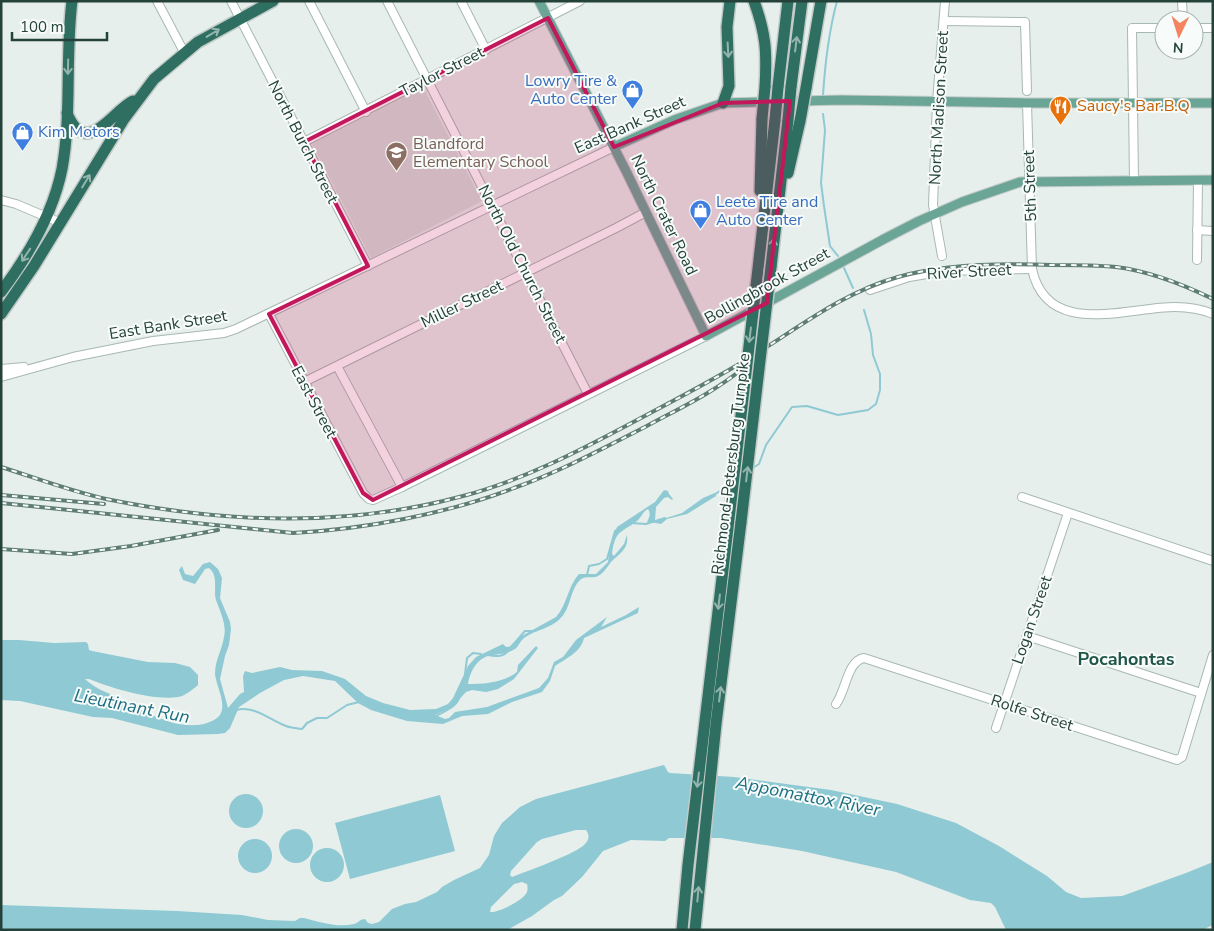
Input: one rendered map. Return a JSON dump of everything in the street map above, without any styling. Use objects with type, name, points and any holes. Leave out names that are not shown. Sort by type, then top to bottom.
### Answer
[{"type":"highway","points":[[1,292],[32,246],[47,215],[59,182],[67,112],[68,37],[72,1]]},
{"type":"highway","points":[[1,314],[20,288],[116,132],[154,79],[198,42],[272,1]]},
{"type":"highway","points":[[723,103],[729,86],[727,27],[730,1]]},
{"type":"highway","points":[[754,1],[764,34],[766,49],[758,266]]},
{"type":"highway","name":"Richmond-Petersburg Turnpike","points":[[682,930],[788,1]]},
{"type":"highway","name":"Richmond-Petersburg Turnpike","points":[[695,930],[714,743],[802,1]]},
{"type":"highway","points":[[776,226],[800,121],[821,2]]},
{"type":"highway","points":[[67,112],[70,120],[79,130],[88,133],[94,132],[107,124],[122,108],[138,99]]},
{"type":"main road","name":"North Crater Road","points":[[539,1],[614,147],[706,336]]},
{"type":"main road","name":"East Bank Street","points":[[614,147],[674,120],[723,103],[841,100],[1213,103]]},
{"type":"main road","name":"Bollingbrook Street","points":[[706,336],[884,239],[934,214],[978,196],[1020,182],[1213,180]]},
{"type":"street","points":[[157,1],[184,52]]},
{"type":"street","name":"North Burch Street","points":[[230,1],[368,266]]},
{"type":"street","points":[[309,1],[366,112]]},
{"type":"street","name":"North Old Church Street","points":[[387,1],[588,394]]},
{"type":"street","points":[[461,1],[486,50]]},
{"type":"street","name":"Taylor Street","points":[[304,142],[580,1]]},
{"type":"street","name":"North Madison Street","points":[[942,256],[934,214],[938,102],[945,1]]},
{"type":"street","points":[[944,20],[1026,22],[1027,91]]},
{"type":"street","points":[[1134,180],[1132,28],[1154,28]]},
{"type":"street","name":"5th Street","points":[[1027,103],[1032,269]]},
{"type":"street","name":"East Bank Street","points":[[1,369],[38,365],[153,341],[224,333],[236,329],[614,147]]},
{"type":"street","points":[[1197,260],[1198,180]]},
{"type":"street","points":[[1,200],[47,215],[61,222]]},
{"type":"street","name":"Miller Street","points":[[304,382],[646,212]]},
{"type":"street","points":[[1197,230],[1213,231]]},
{"type":"street","name":"River Street","points":[[870,290],[909,277],[945,271],[1032,269],[1037,285],[1050,301],[1065,310],[1085,314],[1176,307],[1197,309],[1213,314]]},
{"type":"street","name":"East Street","points":[[269,314],[360,489]]},
{"type":"street","name":"Bollingbrook Street","points":[[360,489],[366,497],[373,500],[706,336]]},
{"type":"street","name":"East Bank Street","points":[[1,377],[38,365]]},
{"type":"street","points":[[337,366],[402,487]]},
{"type":"street","points":[[1022,497],[1213,561]]},
{"type":"street","name":"Logan Street","points":[[996,728],[1068,513]]},
{"type":"street","points":[[1027,636],[1201,693],[1213,655]]},
{"type":"street","name":"Rolfe Street","points":[[836,704],[843,694],[852,665],[857,660],[864,658],[1177,760],[1182,757],[1201,693]]},
{"type":"highlighted area","points":[[548,18],[614,147],[723,103],[790,101],[767,303],[373,500],[363,493],[269,314],[368,266],[304,142]]},
{"type":"shaded area","name":"Blandford Elementary School","points":[[423,87],[482,201],[371,258],[312,144]]},
{"type":"water","points":[[664,490],[668,491],[673,499],[664,498],[656,507],[655,520],[682,513],[703,498],[717,492],[716,496],[687,514],[667,519],[661,524],[647,523],[650,513],[648,509],[646,510],[637,521],[617,536],[613,546],[612,554],[614,556],[624,544],[627,535],[627,544],[604,572],[596,577],[586,577],[577,584],[564,614],[559,619],[527,636],[513,650],[483,658],[473,669],[468,684],[493,682],[512,676],[517,672],[518,665],[536,646],[538,648],[514,679],[498,689],[486,692],[472,690],[466,692],[452,707],[435,715],[445,719],[449,718],[455,712],[487,707],[539,688],[548,678],[554,662],[563,657],[576,640],[607,617],[601,627],[639,607],[638,613],[584,638],[577,651],[555,666],[550,681],[542,692],[512,702],[488,714],[462,716],[443,724],[407,721],[371,710],[358,703],[335,681],[303,676],[284,680],[239,707],[230,728],[225,733],[218,734],[178,735],[112,718],[93,717],[20,701],[1,700],[1,640],[54,643],[86,642],[89,650],[92,651],[148,662],[175,663],[190,667],[198,675],[198,685],[186,694],[178,697],[168,698],[145,695],[120,690],[85,679],[94,686],[173,723],[193,725],[215,720],[222,710],[222,700],[215,674],[225,628],[215,596],[214,575],[209,568],[205,569],[195,584],[183,580],[179,570],[182,566],[185,574],[193,576],[203,564],[210,562],[218,569],[222,578],[220,598],[231,629],[220,679],[228,708],[244,692],[243,676],[245,671],[252,673],[280,667],[292,670],[322,671],[345,679],[366,696],[383,703],[410,710],[436,709],[448,704],[453,698],[468,666],[476,657],[503,644],[506,647],[513,646],[518,638],[556,617],[579,574],[596,574],[608,562],[610,546],[617,527],[655,502]]},
{"type":"water","name":"Appomattox River","points":[[664,765],[670,773],[734,777],[831,790],[897,804],[956,823],[999,846],[1047,876],[1066,892],[1081,898],[1122,896],[1213,862],[1213,925],[1202,930],[1006,930],[995,907],[991,903],[970,900],[896,872],[802,851],[721,838],[669,838],[665,841],[631,840],[603,851],[582,877],[562,896],[507,930],[1,930],[1,905],[177,911],[242,915],[268,920],[295,921],[304,918],[341,925],[354,924],[365,919],[368,923],[372,924],[379,922],[392,909],[416,902],[437,892],[454,880],[480,868],[489,855],[494,836],[502,823],[520,807],[536,799]],"holes":[[[576,830],[586,830],[588,834],[587,841],[580,848],[539,867],[512,877],[510,875],[511,871],[537,842]],[[522,882],[527,884],[528,888],[527,893],[522,898],[503,909],[490,912],[491,907],[514,884]]]},
{"type":"water","points":[[246,794],[253,795],[258,799],[262,804],[262,818],[258,823],[253,827],[246,828],[239,827],[234,823],[230,818],[229,811],[230,804],[234,799],[239,795]]},
{"type":"water","points":[[440,795],[455,851],[350,879],[335,823]]},
{"type":"water","points":[[296,829],[308,834],[313,846],[308,858],[296,863],[284,858],[279,846],[284,834]]},
{"type":"water","points":[[255,839],[262,840],[267,844],[271,849],[271,863],[267,868],[262,872],[255,873],[248,872],[243,868],[239,863],[238,856],[239,849],[243,844],[248,840]]},
{"type":"water","points":[[327,848],[339,853],[344,865],[339,877],[327,882],[315,877],[310,865],[315,853]]},
{"type":"waterway","name":"Lieutinant Run","points":[[823,95],[828,48],[837,1]]},
{"type":"waterway","name":"Lieutinant Run","points":[[823,114],[825,130],[821,183],[830,246],[838,256]]},
{"type":"waterway","name":"Lieutinant Run","points":[[844,268],[853,288]]},
{"type":"waterway","name":"Lieutinant Run","points":[[751,469],[759,464],[766,445],[792,407],[807,406],[838,415],[868,410],[876,404],[880,390],[880,374],[873,355],[871,334],[864,310]]},
{"type":"waterway","name":"Lieutinant Run","points":[[717,493],[729,484]]},
{"type":"waterway","name":"Lieutinant Run","points":[[631,523],[646,524],[665,518]]},
{"type":"waterway","name":"Lieutinant Run","points":[[587,575],[589,566],[599,564],[607,559],[615,531],[618,529]]},
{"type":"waterway","name":"Lieutinant Run","points":[[511,647],[525,631],[532,631]]},
{"type":"waterway","name":"Lieutinant Run","points":[[488,655],[500,656],[509,650]]},
{"type":"waterway","name":"Lieutinant Run","points":[[465,674],[467,658],[473,653],[481,654]]},
{"type":"waterway","name":"Lieutinant Run","points":[[436,716],[453,706],[460,696]]},
{"type":"waterway","name":"Lieutinant Run","points":[[236,710],[256,711],[286,726],[302,729],[307,723],[317,718],[327,718],[347,705],[359,702]]},
{"type":"railway","points":[[1,467],[93,496],[195,513],[284,518],[374,513],[419,506],[463,496],[531,473],[679,398],[746,360],[838,302],[857,292],[898,277],[934,269],[974,265],[1108,266],[1153,275],[1213,299]]},
{"type":"railway","points":[[1,503],[293,533],[349,528],[405,519],[488,497],[547,475],[597,452],[683,407],[719,386],[742,369]]},
{"type":"railway","points":[[1,495],[104,504]]},
{"type":"railway","points":[[1,549],[72,554],[131,546],[218,530]]},
{"type":"place","name":"Lowry Tire & Auto Center","points":[[633,109]]},
{"type":"place","name":"Saucy's Bar.B.Q","points":[[1061,125]]},
{"type":"place","name":"Kim Motors","points":[[22,151]]},
{"type":"place","name":"Blandford Elementary School","points":[[397,172]]},
{"type":"place","name":"Leete Tire and Auto Center","points":[[700,230]]},
{"type":"district","name":"Pocahontas","points":[[1126,659]]}]
